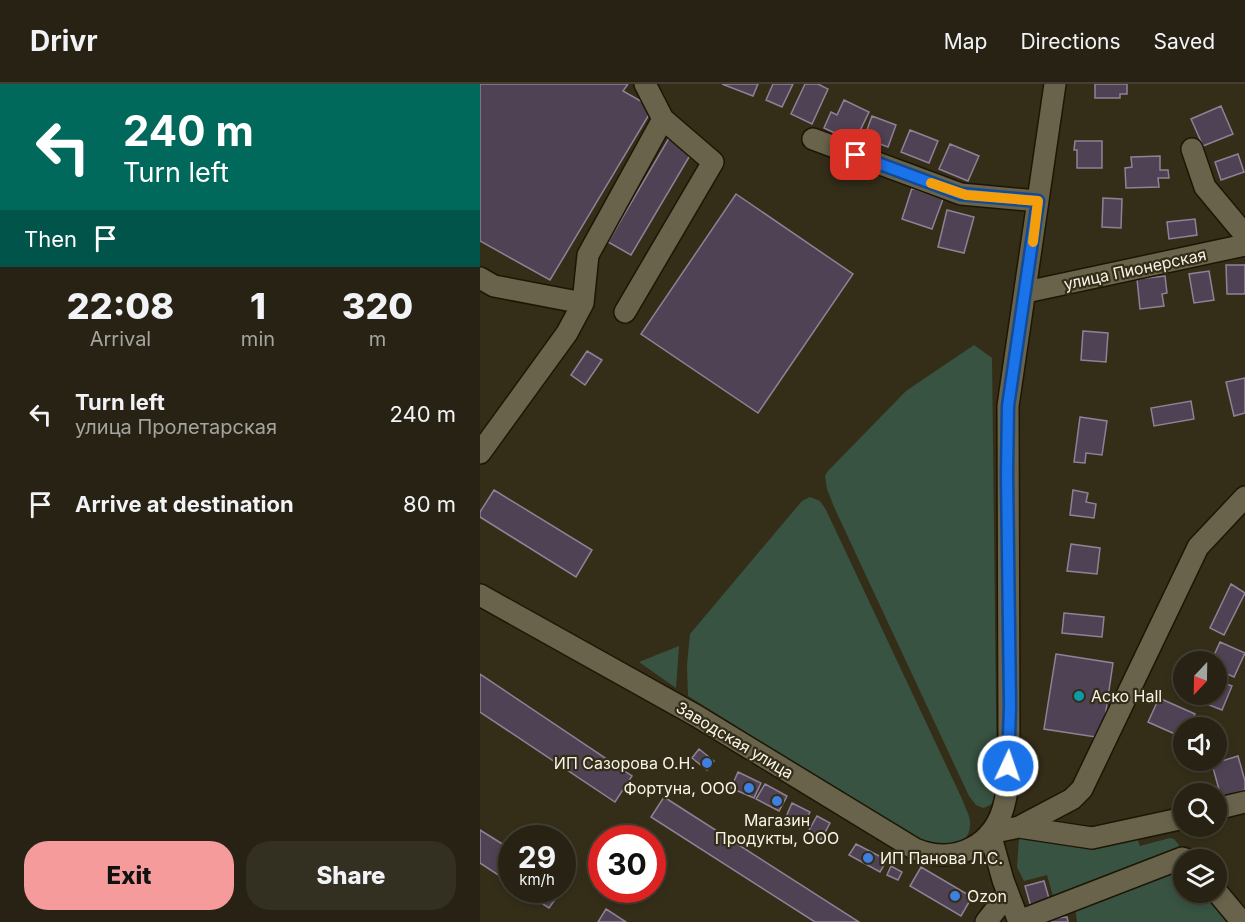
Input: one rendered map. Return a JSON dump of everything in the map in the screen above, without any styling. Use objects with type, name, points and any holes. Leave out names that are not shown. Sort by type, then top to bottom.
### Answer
[{"type":"street","points":[[624,312],[713,162],[663,119],[645,84]]},
{"type":"street","points":[[1055,84],[1008,406],[1010,706],[1008,760],[1006,800],[990,833],[1019,922],[1173,862]]},
{"type":"street","points":[[480,453],[567,333],[583,303],[588,255],[663,119]]},
{"type":"street","points":[[813,139],[961,194],[1038,201]]},
{"type":"street","points":[[1192,149],[1205,187],[1245,235]]},
{"type":"street","name":"улица Пионерская","points":[[1026,292],[1245,245]]},
{"type":"street","points":[[480,278],[494,286],[583,303]]},
{"type":"street","points":[[990,833],[1019,827],[1072,799],[1086,784],[1198,547],[1245,497]]},
{"type":"street","name":"Заводская улица","points":[[480,595],[695,715],[915,849],[933,855],[958,855],[978,844],[990,833]]},
{"type":"street","points":[[1227,806],[1245,802]]},
{"type":"street","points":[[1019,827],[1092,838],[1173,820]]},
{"type":"street","points":[[986,922],[1008,894]]},
{"type":"street","points":[[1226,903],[1242,922]]},
{"type":"green space","points":[[974,345],[992,358],[997,790],[993,802],[983,808],[976,805],[969,796],[834,507],[825,476],[906,391]]},
{"type":"green space","points":[[810,497],[820,501],[826,510],[963,801],[970,823],[969,832],[958,842],[942,844],[918,840],[688,696],[687,665],[690,634],[802,501]]},
{"type":"green space","points":[[679,646],[676,688],[639,662]]},
{"type":"green space","points":[[1137,838],[1140,846],[1170,838],[1179,845],[1178,848],[1054,900],[1047,875],[1024,881],[1017,867],[1019,839]]},
{"type":"green space","points":[[1173,868],[1173,903],[1212,903],[1228,922],[1077,922],[1075,906]]},
{"type":"building","points":[[480,84],[628,84],[623,91],[653,108],[550,280],[480,241]]},
{"type":"building","points":[[722,84],[758,84],[753,96]]},
{"type":"building","points":[[773,84],[793,84],[782,107],[766,100]]},
{"type":"building","points":[[805,84],[818,84],[828,89],[812,124],[791,114]]},
{"type":"building","points":[[1095,84],[1127,84],[1127,94],[1120,94],[1120,98],[1095,98]]},
{"type":"building","points":[[844,100],[869,112],[857,137],[850,134],[847,139],[824,128],[831,112],[837,115]]},
{"type":"building","points":[[1221,106],[1233,134],[1203,146],[1191,119]]},
{"type":"building","points":[[872,116],[896,125],[888,147],[864,138]]},
{"type":"building","points":[[910,130],[938,141],[929,163],[901,152]]},
{"type":"building","points":[[669,138],[692,152],[631,255],[608,242]]},
{"type":"building","points":[[1075,141],[1102,141],[1102,168],[1077,168]]},
{"type":"building","points":[[950,144],[979,156],[968,181],[939,169]]},
{"type":"building","points":[[1238,154],[1244,172],[1221,180],[1215,162]]},
{"type":"building","points":[[1160,156],[1160,170],[1168,170],[1169,178],[1158,178],[1159,187],[1126,188],[1125,168],[1132,167],[1131,157]]},
{"type":"building","points":[[912,188],[943,199],[932,229],[902,219]]},
{"type":"building","points":[[736,194],[853,274],[758,413],[641,334]]},
{"type":"building","points":[[1103,198],[1122,199],[1121,228],[1102,227]]},
{"type":"building","points":[[947,210],[974,217],[964,253],[938,247]]},
{"type":"building","points":[[1195,219],[1197,235],[1169,239],[1167,222]]},
{"type":"building","points":[[1226,265],[1245,265],[1245,294],[1227,294]]},
{"type":"building","points":[[1209,271],[1214,300],[1194,303],[1189,274]]},
{"type":"building","points":[[1165,276],[1167,293],[1162,294],[1164,306],[1140,309],[1137,279]]},
{"type":"building","points":[[1083,331],[1108,333],[1106,362],[1081,360]]},
{"type":"building","points":[[587,351],[602,360],[585,385],[571,375]]},
{"type":"building","points":[[1245,378],[1245,413],[1234,416],[1226,382]]},
{"type":"building","points":[[1191,401],[1194,419],[1154,426],[1151,408]]},
{"type":"building","points":[[1080,417],[1107,421],[1102,455],[1086,453],[1085,463],[1074,462]]},
{"type":"building","points":[[494,490],[592,550],[576,577],[480,517],[480,512]]},
{"type":"building","points":[[1073,490],[1088,493],[1086,502],[1096,504],[1094,518],[1070,515]]},
{"type":"building","points":[[1071,544],[1100,548],[1097,574],[1067,571]]},
{"type":"building","points":[[1231,584],[1245,593],[1224,635],[1210,628]]},
{"type":"building","points":[[1064,613],[1104,617],[1102,637],[1062,633]]},
{"type":"building","points":[[1220,642],[1245,653],[1234,677],[1227,674],[1227,651],[1216,651]]},
{"type":"building","name":"Аско Hall","points":[[1056,654],[1113,663],[1102,738],[1044,729]]},
{"type":"building","points":[[480,674],[632,776],[615,802],[480,712]]},
{"type":"building","points":[[1227,684],[1232,686],[1227,698]]},
{"type":"building","points":[[1159,698],[1195,714],[1194,717],[1173,717],[1173,733],[1148,722]]},
{"type":"building","points":[[1210,705],[1224,705],[1222,710]]},
{"type":"building","points":[[699,749],[714,761],[707,770],[692,758]]},
{"type":"building","points":[[1238,756],[1245,781],[1245,790],[1227,795],[1227,783],[1217,783],[1214,771],[1227,771],[1227,759]]},
{"type":"building","points":[[738,772],[761,783],[754,798],[731,788]]},
{"type":"building","points":[[765,784],[787,796],[779,811],[756,799]]},
{"type":"building","points":[[664,797],[859,922],[815,922],[651,817]]},
{"type":"building","points":[[792,803],[810,812],[803,826],[786,817]]},
{"type":"building","points":[[817,816],[830,823],[821,840],[808,832]]},
{"type":"building","points":[[480,830],[498,841],[498,875],[480,863]]},
{"type":"building","name":"ИП Панова Л.С.","points":[[856,844],[887,860],[880,872],[849,855]]},
{"type":"building","points":[[891,866],[902,872],[898,880],[887,875]]},
{"type":"building","points":[[921,867],[972,897],[961,916],[910,886]]},
{"type":"building","points":[[1044,881],[1050,902],[1031,907],[1025,886]]},
{"type":"building","points":[[541,903],[553,903],[549,908]]},
{"type":"building","points":[[606,909],[626,922],[598,922]]},
{"type":"building","points":[[1067,917],[1068,922],[1042,922],[1042,919]]},
{"type":"slow traffic","points":[[931,183],[966,195],[1038,201],[1033,242]]},
{"type":"place","name":"Аско Hall","points":[[1079,696]]},
{"type":"place","name":"ИП Сазорова О.Н.","points":[[707,763]]},
{"type":"place","name":"Фортуна, ООО","points":[[749,788]]},
{"type":"place","name":"Магазин Продукты, ООО","points":[[777,801]]},
{"type":"place","name":"ИП Панова Л.С.","points":[[868,858]]},
{"type":"place","name":"Ozon","points":[[955,896]]},
{"type":"route","points":[[856,155],[961,194],[1038,201],[1008,406],[1010,706],[1008,766]]}]
